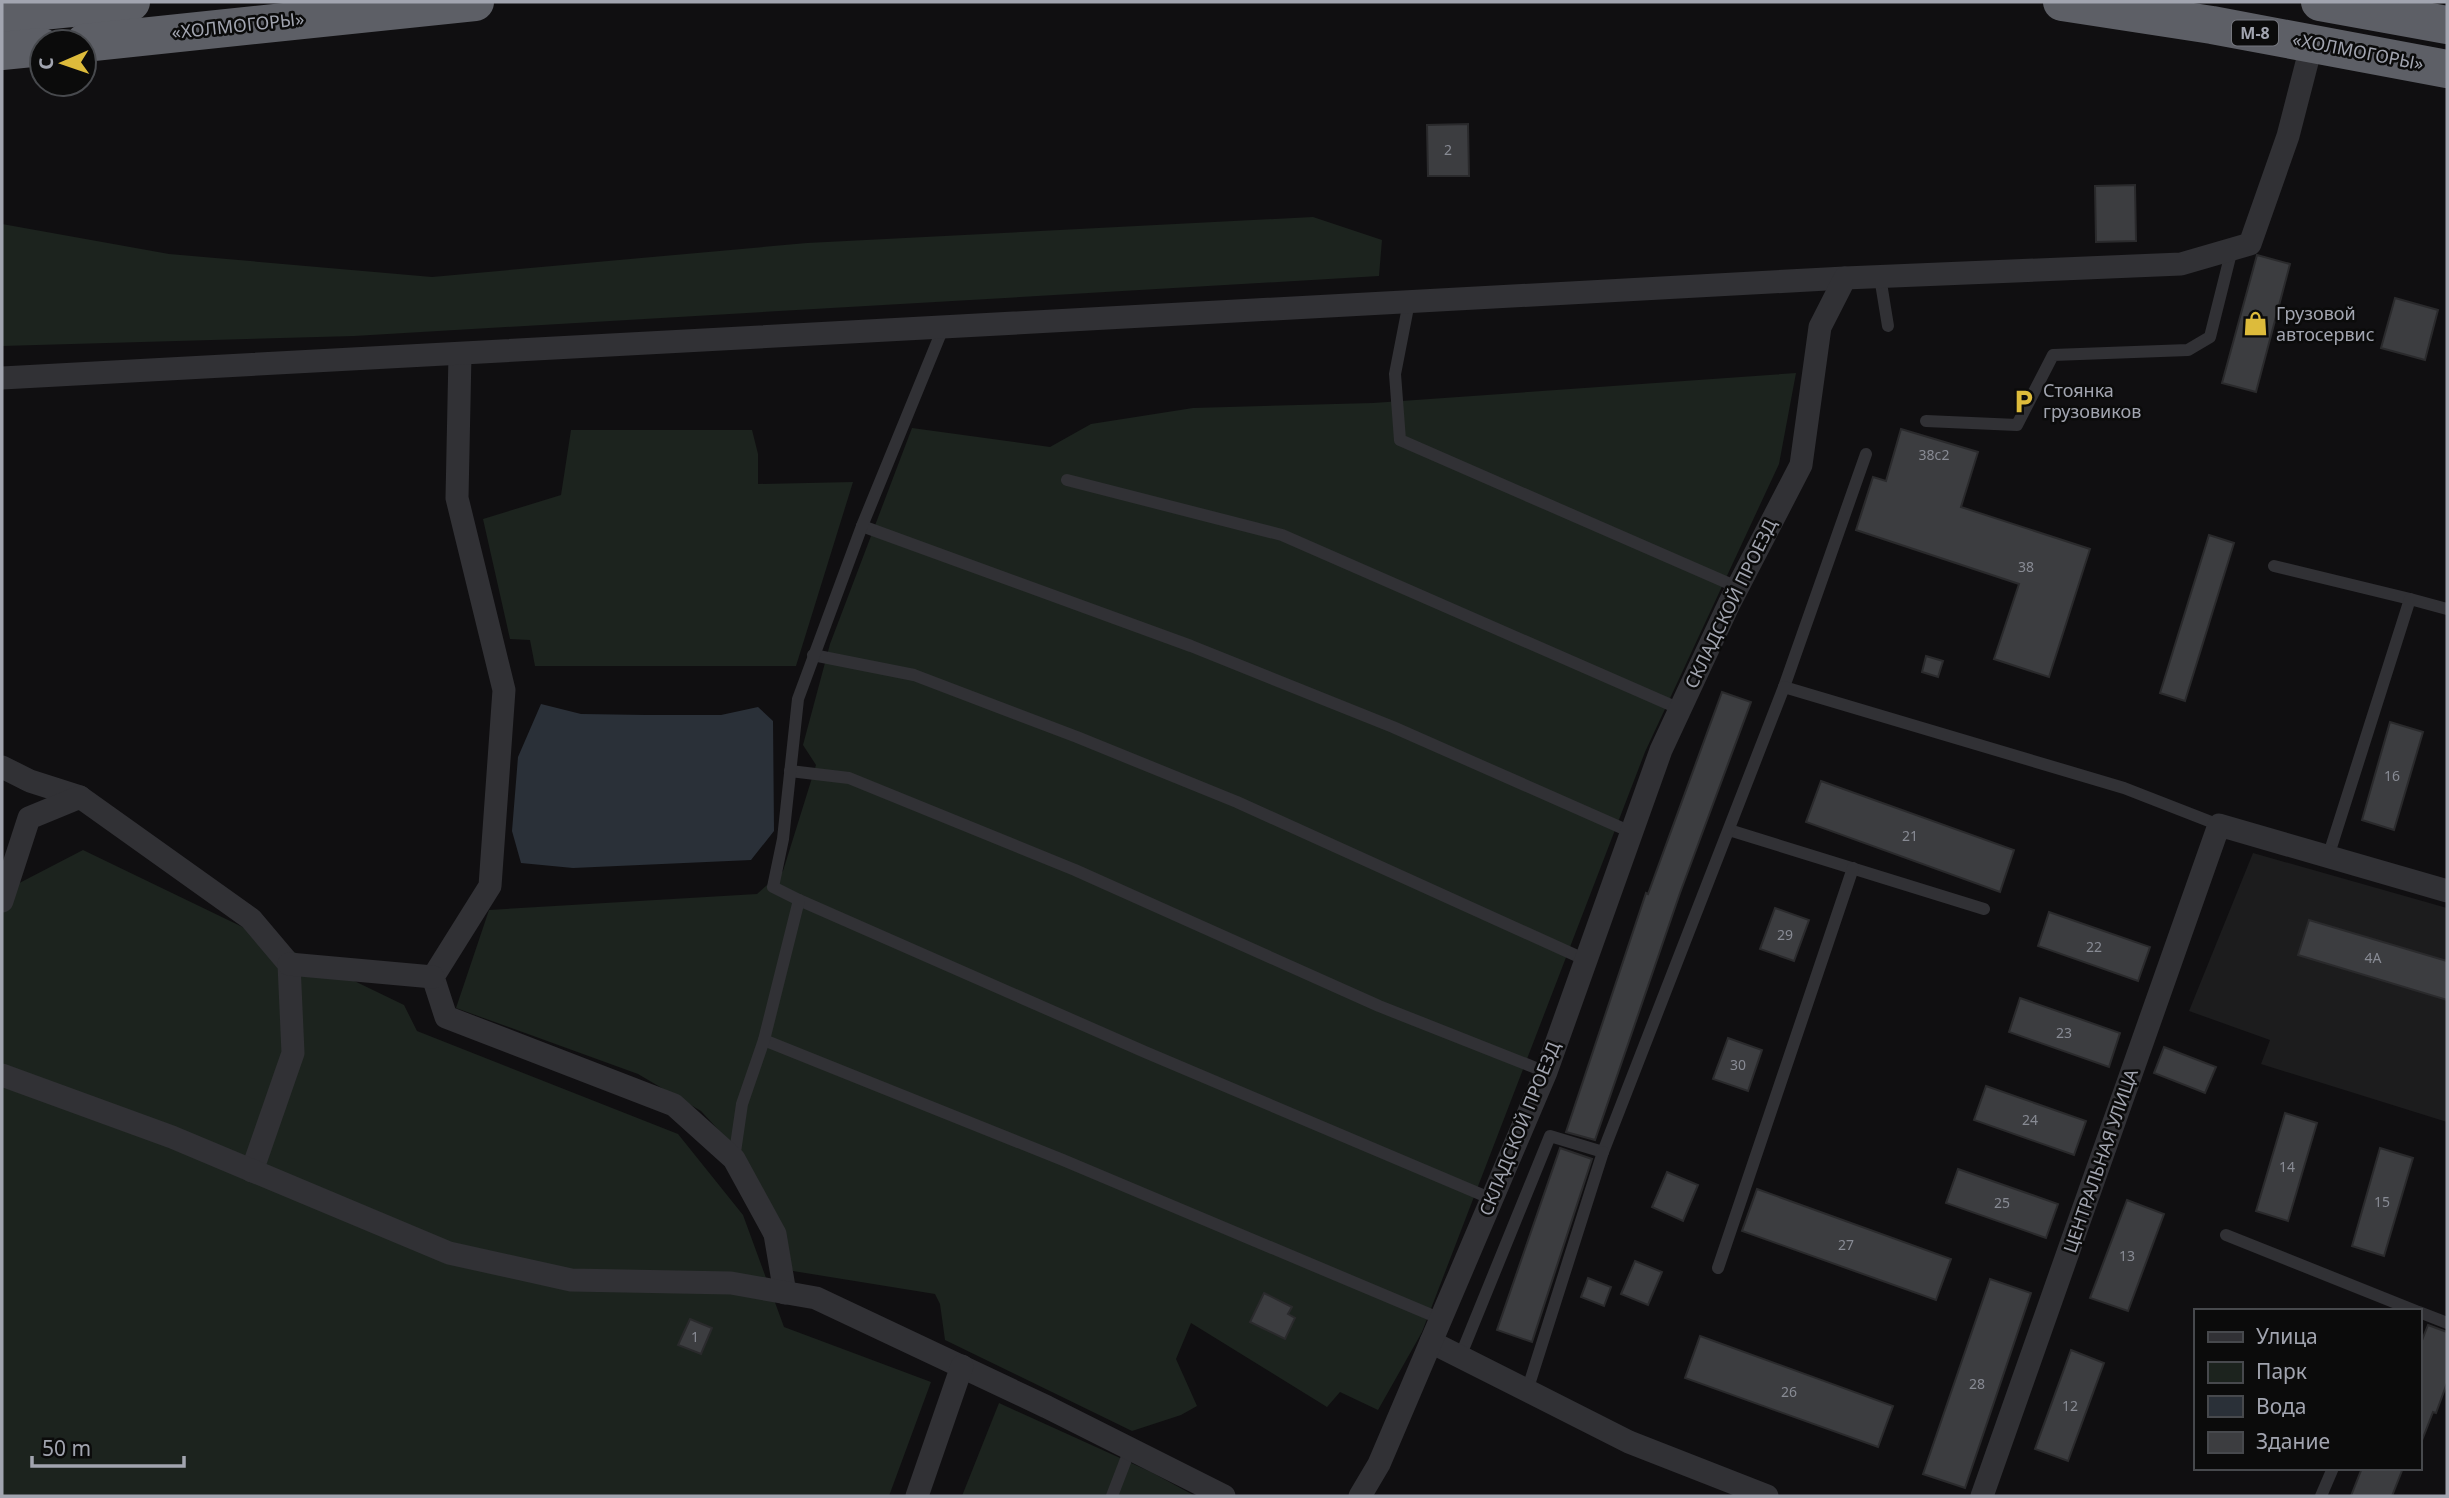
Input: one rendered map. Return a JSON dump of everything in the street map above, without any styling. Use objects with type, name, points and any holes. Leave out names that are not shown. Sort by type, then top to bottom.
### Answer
[{"type":"highway","points":[[2,15],[131,2]]},
{"type":"highway","name":"«ХОЛМОГОРЫ»","points":[[98,42],[475,2]]},
{"type":"highway","name":"«ХОЛМОГОРЫ»","points":[[2062,2],[2212,25],[2447,69]]},
{"type":"highway","points":[[2320,2],[2447,25]]},
{"type":"highway","points":[[2,51],[28,48]]},
{"type":"street","points":[[2,378],[1845,278],[2181,264],[2250,244],[2288,136],[2312,43]]},
{"type":"street","name":"СКЛАДСКОЙ ПРОЕЗД","points":[[1360,1496],[1379,1464],[1546,1072],[1661,750],[1737,587],[1801,465],[1820,327],[1845,278]]},
{"type":"street","points":[[433,978],[490,886],[504,690],[457,498],[460,354]]},
{"type":"street","points":[[2,767],[30,781],[80,797],[251,919],[289,964],[293,1053],[252,1171]]},
{"type":"street","points":[[2,901],[29,818],[80,797]]},
{"type":"street","points":[[2219,825],[2447,891]]},
{"type":"street","name":"ЦЕНТРАЛЬНАЯ УЛИЦА","points":[[1982,1496],[2219,825]]},
{"type":"street","points":[[289,964],[433,978]]},
{"type":"street","points":[[433,978],[446,1017],[674,1105],[734,1159],[775,1234],[785,1293]]},
{"type":"street","points":[[2,1075],[172,1137],[449,1253],[571,1280],[731,1283],[816,1298],[962,1366],[1224,1496]]},
{"type":"street","points":[[1431,1342],[1629,1442],[1768,1496]]},
{"type":"street","points":[[917,1496],[962,1366]]},
{"type":"lane","points":[[1926,421],[2017,425],[2053,355],[2188,350],[2199,344],[2210,337],[2232,249]]},
{"type":"lane","points":[[1880,277],[1888,326]]},
{"type":"lane","points":[[1409,302],[1395,374],[1400,440],[1737,587]]},
{"type":"lane","points":[[943,328],[862,526],[798,699],[783,839],[773,887],[1145,1052],[1492,1199]]},
{"type":"lane","points":[[1527,1391],[1603,1152],[1784,687],[1866,454]]},
{"type":"lane","points":[[1067,480],[1282,535],[1680,709]]},
{"type":"lane","points":[[862,526],[1191,646],[1393,727],[1632,832]]},
{"type":"lane","points":[[2274,566],[2447,610]]},
{"type":"lane","points":[[2328,857],[2410,599]]},
{"type":"lane","points":[[813,655],[914,675],[1089,742],[1237,802],[1586,960]]},
{"type":"lane","points":[[1784,687],[2124,788],[2219,825]]},
{"type":"lane","points":[[790,771],[849,778],[1075,870],[1379,1006],[1546,1072]]},
{"type":"lane","points":[[1729,830],[1984,909]]},
{"type":"lane","points":[[1718,1268],[1853,868]]},
{"type":"lane","points":[[734,1159],[742,1104],[764,1040],[799,900]]},
{"type":"lane","points":[[764,1040],[1063,1160],[1441,1319]]},
{"type":"lane","points":[[1460,1357],[1550,1136],[1603,1152]]},
{"type":"lane","points":[[2226,1235],[2399,1308]]},
{"type":"lane","points":[[2421,1312],[2447,1323]]},
{"type":"lane","points":[[1112,1496],[1130,1449]]},
{"type":"lane","points":[[2321,1496],[2332,1470]]},
{"type":"shaded area","points":[[2253,853],[2447,908],[2447,1122],[2261,1064],[2270,1040],[2189,1011]]},
{"type":"green space","points":[[1313,217],[1382,240],[1379,276],[354,336],[2,346],[2,224],[169,254],[432,277],[807,243]]},
{"type":"green space","points":[[1796,373],[1779,464],[1645,752],[1422,1332],[1378,1410],[1340,1392],[1327,1407],[1191,1323],[1176,1359],[1197,1406],[1181,1415],[1132,1431],[945,1340],[940,1304],[935,1294],[793,1271],[748,1162],[701,1111],[638,1074],[456,1008],[489,910],[757,894],[783,871],[816,765],[803,745],[830,644],[912,428],[1050,447],[1091,424],[1193,408],[1373,403]]},
{"type":"green space","points":[[571,430],[752,430],[758,454],[758,484],[853,482],[796,666],[535,666],[530,640],[510,639],[483,519],[561,495]]},
{"type":"green space","points":[[83,850],[404,1005],[417,1031],[678,1134],[743,1215],[784,1327],[931,1382],[889,1496],[2,1496],[2,892]]},
{"type":"green space","points":[[999,1403],[1151,1472],[1195,1496],[962,1496]]},
{"type":"water","points":[[541,704],[581,714],[646,715],[721,715],[758,707],[773,721],[774,831],[751,860],[573,868],[521,863],[512,831],[518,757]]},
{"type":"building","points":[[1468,124],[1469,176],[1428,176],[1427,125]]},
{"type":"building","points":[[2135,185],[2136,241],[2096,242],[2095,186]]},
{"type":"building","name":"Грузовой автосервис","points":[[2257,255],[2290,264],[2256,392],[2222,383]]},
{"type":"building","points":[[2395,298],[2438,310],[2425,360],[2381,348]]},
{"type":"building","points":[[1901,429],[1978,452],[1961,507],[2090,549],[2049,677],[1994,659],[2019,584],[1856,530],[1873,477],[1886,481]]},
{"type":"building","points":[[2209,535],[2234,543],[2185,701],[2160,693]]},
{"type":"building","points":[[1926,656],[1943,661],[1938,677],[1922,672]]},
{"type":"building","points":[[1722,692],[1751,702],[1680,893],[1595,1140],[1566,1132],[1646,893],[1648,894]]},
{"type":"building","points":[[2390,722],[2423,732],[2394,830],[2362,820]]},
{"type":"building","points":[[1821,781],[2014,850],[2000,892],[1806,822]]},
{"type":"building","points":[[1775,908],[1809,920],[1794,961],[1760,949]]},
{"type":"building","points":[[2049,912],[2150,947],[2138,981],[2038,946]]},
{"type":"building","points":[[2309,920],[2447,961],[2447,1000],[2298,955]]},
{"type":"building","points":[[2020,998],[2120,1033],[2109,1067],[2009,1032]]},
{"type":"building","points":[[1728,1038],[1762,1050],[1748,1091],[1713,1079]]},
{"type":"building","points":[[2164,1047],[2216,1067],[2205,1093],[2154,1073]]},
{"type":"building","points":[[1986,1086],[2086,1121],[2074,1155],[1974,1120]]},
{"type":"building","points":[[2285,1113],[2317,1123],[2288,1221],[2256,1211]]},
{"type":"building","points":[[1560,1148],[1592,1159],[1532,1342],[1497,1330]]},
{"type":"building","points":[[2380,1148],[2413,1158],[2384,1256],[2352,1246]]},
{"type":"building","points":[[1958,1169],[2058,1204],[2046,1238],[1946,1203]]},
{"type":"building","points":[[1667,1172],[1698,1185],[1683,1221],[1652,1207]]},
{"type":"building","points":[[1757,1189],[1951,1259],[1936,1300],[1742,1231]]},
{"type":"building","points":[[2127,1200],[2164,1214],[2128,1311],[2090,1298]]},
{"type":"building","points":[[1635,1261],[1662,1272],[1648,1305],[1621,1294]]},
{"type":"building","points":[[1588,1278],[1611,1287],[1604,1306],[1581,1297]]},
{"type":"building","points":[[1990,1279],[2031,1293],[1965,1488],[1923,1474]]},
{"type":"building","points":[[1264,1293],[1292,1307],[1288,1314],[1295,1318],[1285,1339],[1250,1322]]},
{"type":"building","points":[[690,1319],[712,1328],[701,1354],[678,1345]]},
{"type":"building","points":[[2428,1325],[2447,1332],[2447,1383],[2421,1443],[2421,1343]]},
{"type":"building","points":[[1700,1336],[1893,1406],[1878,1447],[1685,1378]]},
{"type":"building","points":[[2071,1350],[2104,1363],[2068,1461],[2035,1449]]},
{"type":"building","points":[[2361,1470],[2402,1470],[2392,1496],[2351,1496]]},
{"type":"place","name":"Грузовой автосервис","points":[[2256,324]]},
{"type":"place","name":"Стоянка грузовиков","points":[[2023,401]]}]
